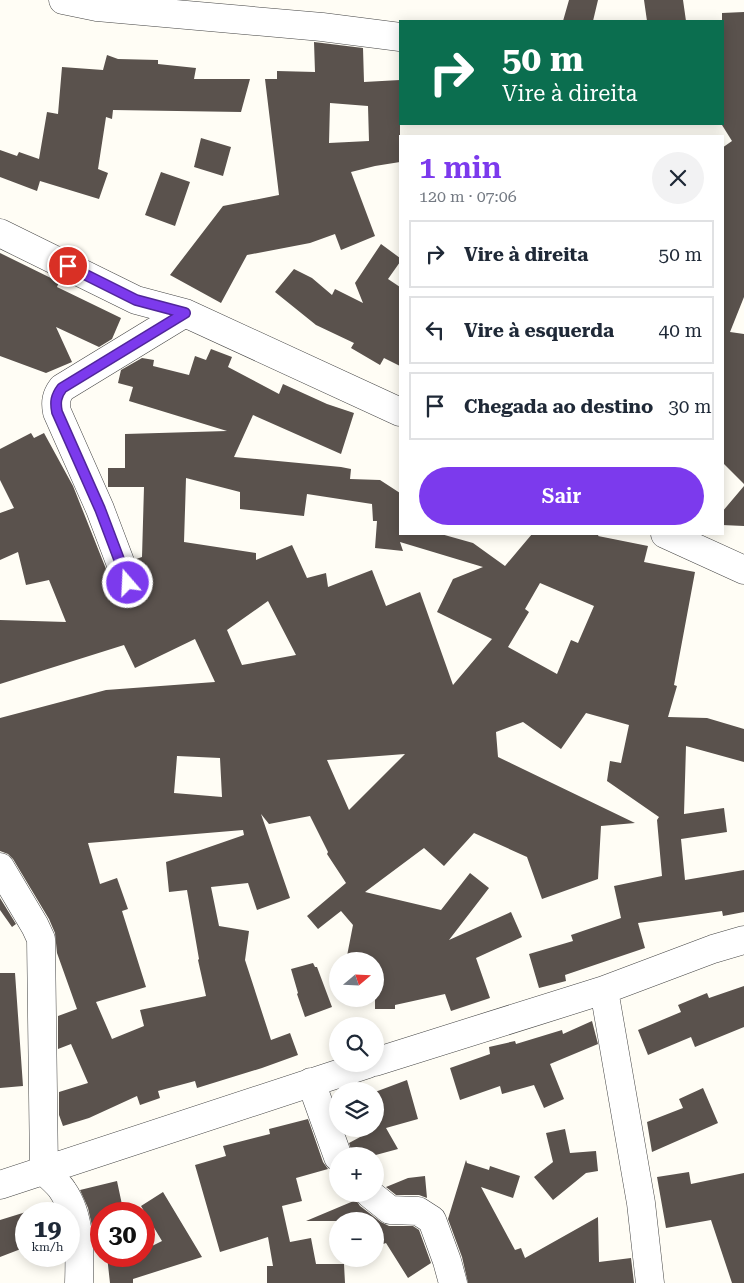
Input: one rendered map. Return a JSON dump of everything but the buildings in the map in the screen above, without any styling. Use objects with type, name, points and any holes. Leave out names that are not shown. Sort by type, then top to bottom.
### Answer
[{"type":"street","points":[[63,0],[97,7],[322,27],[399,37]]},
{"type":"street","points":[[0,233],[136,300],[185,313],[399,412]]},
{"type":"street","points":[[128,583],[100,509],[57,412],[57,395],[62,388],[185,313]]},
{"type":"street","points":[[668,535],[744,570]]},
{"type":"street","points":[[0,867],[35,926],[40,938],[44,1171],[62,1189],[73,1208],[80,1252],[78,1283]]},
{"type":"street","points":[[384,1059],[604,990],[713,949],[744,940]]},
{"type":"street","points":[[604,990],[641,1203],[650,1283]]},
{"type":"street","points":[[0,1184],[343,1072]]},
{"type":"street","points":[[311,1082],[334,1147]]},
{"type":"street","points":[[380,1202],[390,1210],[418,1211],[432,1220],[447,1262],[452,1283]]},
{"type":"route","points":[[68,266],[136,300],[185,313],[62,388],[57,395],[57,412],[100,509],[128,583]]}]
